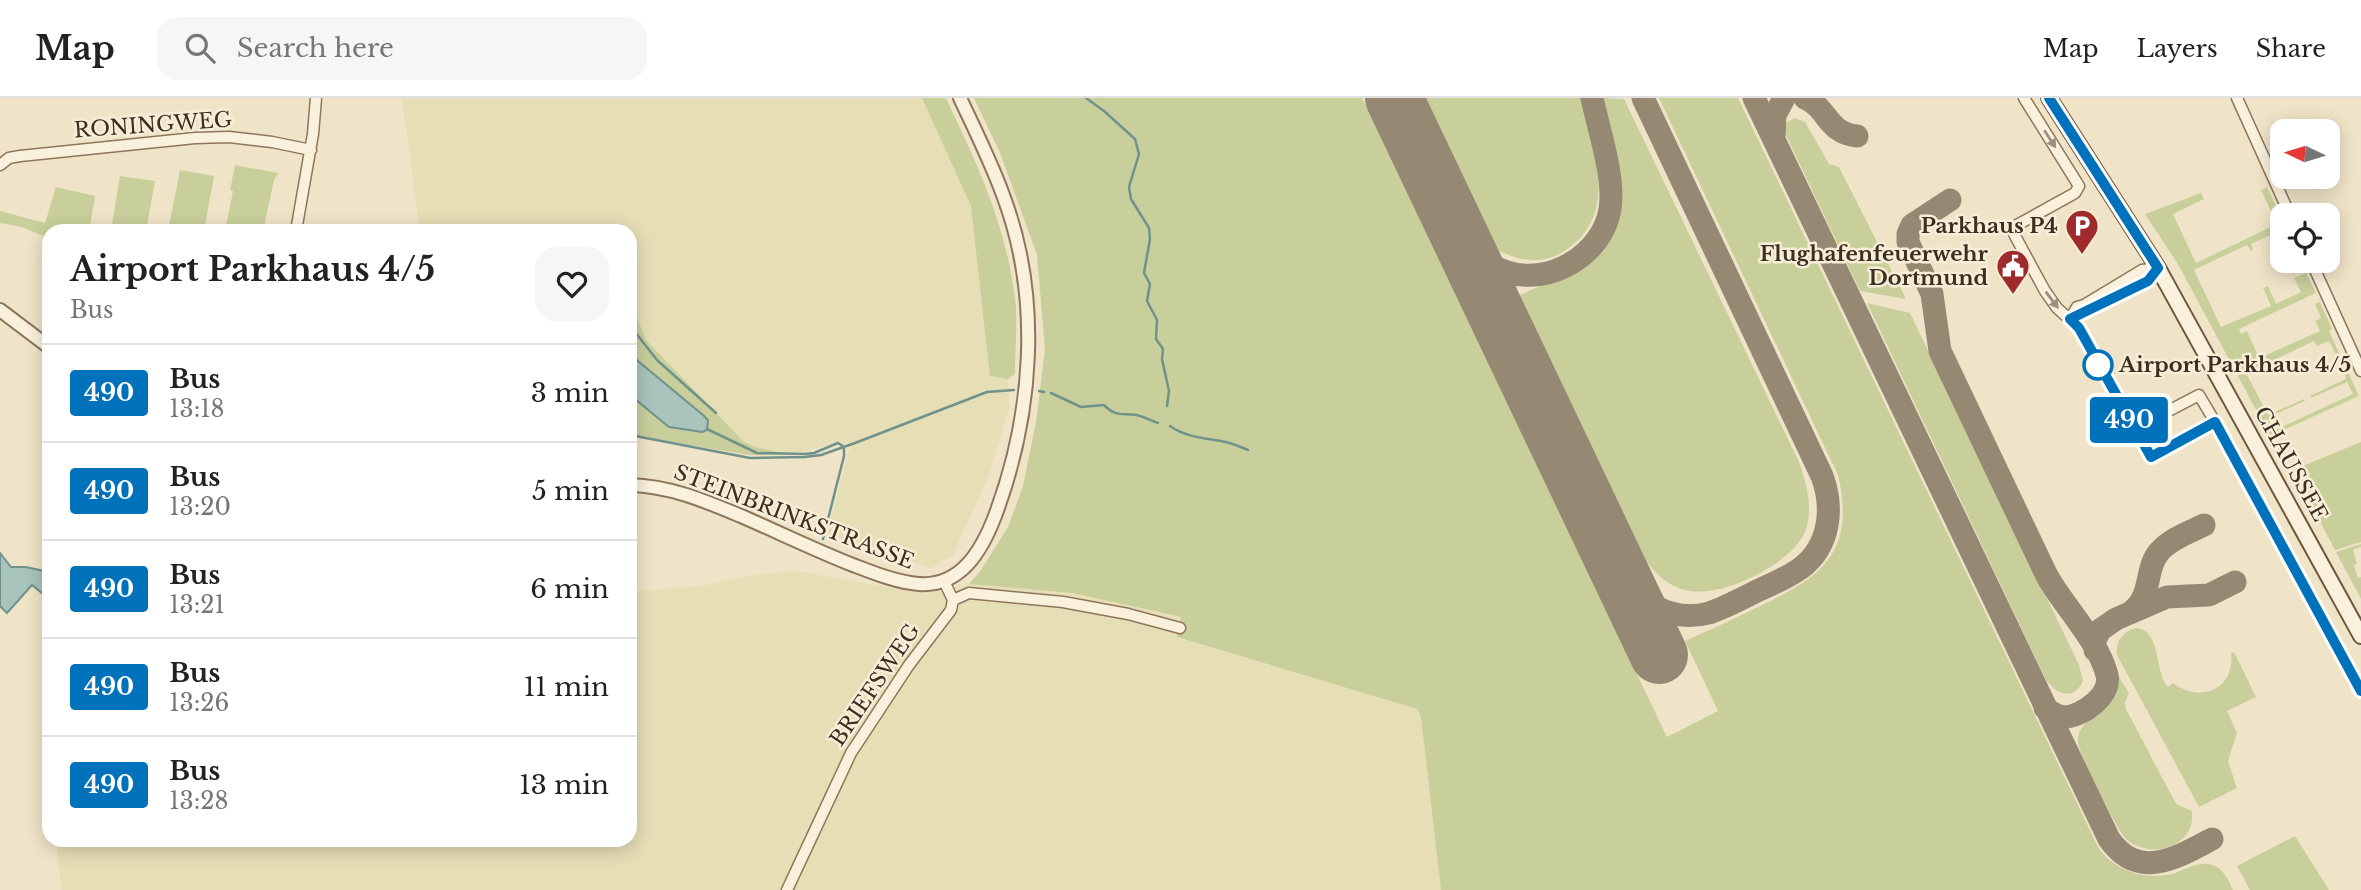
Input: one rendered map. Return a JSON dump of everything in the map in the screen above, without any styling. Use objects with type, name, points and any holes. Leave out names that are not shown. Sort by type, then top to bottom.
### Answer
[{"type":"main road","name":"CHAUSSEE","points":[[2049,98],[2158,268],[2361,636]]},
{"type":"street","points":[[297,224],[311,150],[316,98]]},
{"type":"street","points":[[960,98],[1004,197],[1014,230],[1026,294],[1028,359],[1019,439],[992,524],[974,559],[944,581],[953,600],[969,593],[1042,600],[1095,607],[1180,628]]},
{"type":"street","points":[[2024,98],[2079,186],[2075,193],[2017,225],[2014,234],[2045,291],[2056,308],[2079,328],[2151,457],[2215,422]]},
{"type":"street","points":[[2237,98],[2285,203]]},
{"type":"street","name":"RONINGWEG","points":[[0,165],[9,158],[20,156],[198,138],[235,137],[311,150]]},
{"type":"street","points":[[2070,319],[2077,307],[2142,270],[2158,268]]},
{"type":"street","points":[[2316,273],[2361,371]]},
{"type":"street","points":[[0,310],[42,342]]},
{"type":"street","points":[[2134,429],[2199,395],[2361,691]]},
{"type":"street","name":"STEINBRINKSTRASSE","points":[[637,485],[655,486],[697,498],[888,578],[918,584],[944,581]]},
{"type":"street","name":"BRIEFSWEG","points":[[787,890],[851,752],[902,675],[951,610],[953,600]]},
{"type":"shaded area","points":[[402,98],[922,98],[971,205],[990,375],[1008,379],[1010,407],[988,477],[953,555],[931,568],[827,533],[851,443],[790,455],[744,442],[646,340],[637,318],[637,224],[419,224]]},
{"type":"shaded area","points":[[797,571],[925,594],[969,584],[1072,593],[1182,618],[1178,638],[1417,709],[1421,717],[1441,890],[61,890],[58,847],[637,847],[637,591],[706,585],[752,575]]},
{"type":"green space","points":[[922,98],[946,98],[997,219],[1016,307],[1015,374],[1008,379],[990,376],[971,206]]},
{"type":"green space","points":[[974,98],[1362,98],[1667,737],[1718,711],[1685,641],[1781,596],[1817,572],[1838,542],[1842,523],[1838,475],[1659,98],[1738,98],[2099,849],[2115,864],[2143,875],[2164,875],[2196,865],[2212,865],[2222,872],[2233,890],[1441,890],[1421,717],[1417,709],[1177,637],[1181,617],[1072,593],[969,584],[1008,527],[1023,486],[1036,422],[1045,349],[1037,255],[1000,153]]},
{"type":"green space","points":[[1424,98],[1582,98],[1598,182],[1597,202],[1592,220],[1581,237],[1563,252],[1546,259],[1529,260],[1495,249]]},
{"type":"green space","points":[[1604,98],[1624,99],[1799,462],[1807,490],[1807,527],[1794,548],[1767,569],[1733,585],[1715,590],[1699,592],[1673,586],[1647,562],[1518,296],[1582,264],[1599,248],[1610,230],[1615,212],[1616,192],[1615,171],[1602,108]]},
{"type":"green space","points":[[1795,118],[1805,122],[1829,164],[1839,167],[1906,299],[1860,291],[1784,131],[1786,123]]},
{"type":"green space","points":[[235,165],[278,173],[265,224],[226,224],[233,191],[230,190]]},
{"type":"green space","points":[[180,170],[214,176],[205,224],[169,224]]},
{"type":"green space","points":[[120,176],[155,181],[147,224],[112,224]]},
{"type":"green space","points":[[56,187],[95,196],[90,224],[42,224],[42,235],[0,223],[0,211],[45,223]]},
{"type":"green space","points":[[2267,187],[2274,203],[2270,203],[2270,209],[2261,190]]},
{"type":"green space","points":[[2201,193],[2204,199],[2173,214],[2196,263],[2270,227],[2270,235],[2251,244],[2253,250],[2247,245],[2194,270],[2221,327],[2271,306],[2263,288],[2268,286],[2276,304],[2301,292],[2294,278],[2306,273],[2316,293],[2239,329],[2241,334],[2247,331],[2259,358],[2320,331],[2315,321],[2321,318],[2315,304],[2320,302],[2332,329],[2329,331],[2343,362],[2341,364],[2329,341],[2317,346],[2314,341],[2251,371],[2250,368],[2245,371],[2268,415],[2304,399],[2305,401],[2269,417],[2275,430],[2353,394],[2347,382],[2311,398],[2310,396],[2346,379],[2344,371],[2347,370],[2359,396],[2270,436],[2178,264],[2145,214]]},
{"type":"green space","points":[[1867,303],[1910,313],[2079,665],[2083,681],[2075,691],[2065,694],[2046,680]]},
{"type":"green space","points":[[637,318],[646,340],[744,442],[790,455],[749,455],[637,436]]},
{"type":"green space","points":[[2361,442],[2361,542],[2335,550],[2293,470]]},
{"type":"green space","points":[[2361,544],[2361,547],[2353,550],[2357,564],[2354,565],[2358,578],[2361,577],[2361,599],[2336,552]]},
{"type":"green space","points":[[2135,628],[2144,630],[2154,643],[2161,672],[2168,687],[2173,683],[2194,692],[2214,689],[2228,676],[2231,653],[2234,652],[2256,697],[2227,711],[2237,733],[2228,761],[2237,788],[2199,807],[2117,655],[2121,638]]},
{"type":"green space","points":[[2119,677],[2129,693],[2126,709],[2175,802],[2192,811],[2187,834],[2180,841],[2160,849],[2137,846],[2122,834],[2078,743],[2083,726],[2112,698]]},
{"type":"green space","points":[[2295,836],[2329,890],[2250,890],[2237,866]]},
{"type":"water","points":[[637,360],[708,420],[707,430],[702,432],[669,427],[637,401]]},
{"type":"water","points":[[0,553],[11,567],[42,570],[42,593],[32,585],[7,613],[0,606]]},
{"type":"waterway","points":[[1086,98],[1135,139],[1139,154],[1129,187],[1131,199],[1149,228],[1150,239],[1144,273],[1150,284],[1147,301],[1157,320],[1156,339],[1163,349],[1162,359],[1169,391],[1167,406]]},
{"type":"waterway","points":[[637,335],[657,360],[716,413]]},
{"type":"waterway","points":[[637,436],[750,458],[805,457],[821,455],[855,443],[987,392],[1014,390]]},
{"type":"waterway","points":[[1039,391],[1044,392]]},
{"type":"waterway","points":[[1051,393],[1081,407],[1104,405],[1115,413],[1139,416],[1158,423]]},
{"type":"waterway","points":[[1170,426],[1190,435],[1226,442],[1248,450]]},
{"type":"waterway","points":[[707,429],[757,453],[814,453],[838,443],[844,447],[823,539]]},
{"type":"taxiway","points":[[1460,238],[1487,263],[1507,272],[1523,275],[1557,270],[1586,252],[1605,225],[1611,196],[1608,169],[1592,98]]},
{"type":"taxiway","points":[[1619,571],[1636,592],[1657,607],[1682,615],[1709,613],[1801,568],[1811,559],[1824,538],[1828,513],[1822,476],[1643,98]]},
{"type":"taxiway","points":[[1754,98],[2109,839],[2120,852],[2145,862],[2172,858],[2212,839]]},
{"type":"taxiway","points":[[1774,138],[1775,115],[1784,98]]},
{"type":"taxiway","points":[[1805,98],[1813,102],[1839,130],[1857,136]]},
{"type":"taxiway","points":[[1950,200],[1912,225],[1908,234],[1908,242],[1932,294],[1940,351],[2047,576],[2089,637],[2107,675],[2105,690],[2087,709],[2064,717],[2045,708]]},
{"type":"taxiway","points":[[2132,611],[2143,598],[2152,565],[2160,551],[2175,539],[2204,525]]},
{"type":"taxiway","points":[[2095,650],[2095,640],[2100,630],[2116,619],[2167,597],[2209,595],[2235,582]]},
{"type":"runway","points":[[1394,98],[1659,655]]},
{"type":"bus line","name":"490","points":[[2049,98],[2158,268],[2148,281],[2070,319],[2079,328],[2151,457],[2215,422],[2361,691]]},
{"type":"place","name":"Parkhaus P4","points":[[2082,256]]},
{"type":"place","name":"Flughafenfeuerwehr Dortmund","points":[[2013,296]]},
{"type":"place","name":"Airport Parkhaus 4/5","points":[[2098,365]]}]
